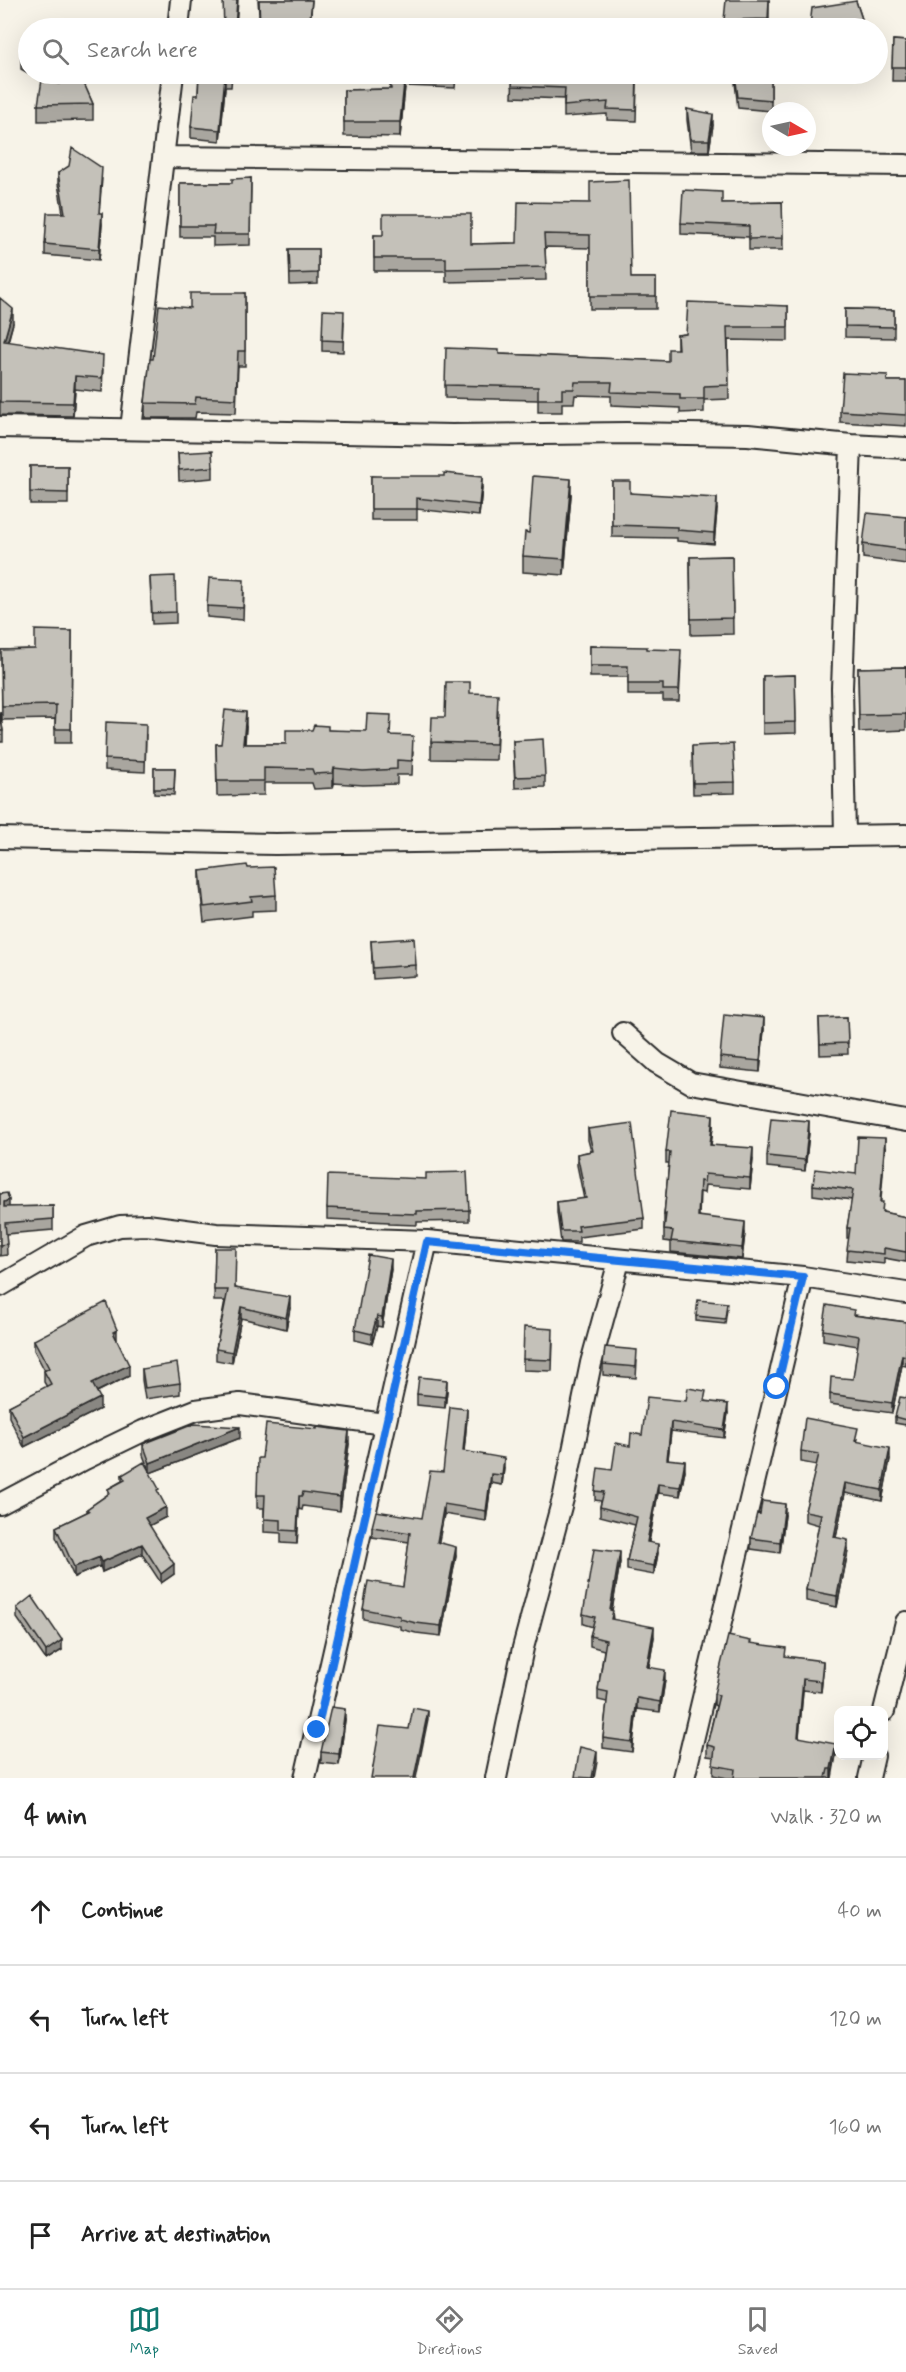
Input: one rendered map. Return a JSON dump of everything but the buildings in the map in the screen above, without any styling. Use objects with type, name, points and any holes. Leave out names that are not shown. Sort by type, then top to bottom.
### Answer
[{"type":"street","points":[[179,18],[181,0]]},
{"type":"street","points":[[131,429],[172,84]]},
{"type":"street","points":[[164,157],[906,165]]},
{"type":"street","points":[[0,427],[452,435],[626,433],[748,435],[906,448]]},
{"type":"street","points":[[845,835],[842,688],[851,445]]},
{"type":"street","points":[[0,838],[275,844],[906,835]]},
{"type":"street","points":[[623,1033],[657,1062],[691,1083],[906,1121]]},
{"type":"street","points":[[0,1286],[86,1236],[120,1226],[147,1225],[216,1234],[427,1242],[803,1277],[906,1293]]},
{"type":"street","points":[[305,1778],[427,1242]]},
{"type":"street","points":[[496,1778],[523,1648],[564,1495],[591,1363],[619,1261]]},
{"type":"street","points":[[684,1778],[803,1277]]},
{"type":"street","points":[[0,1504],[143,1431],[196,1410],[240,1404],[384,1424]]},
{"type":"street","points":[[885,1706],[906,1622]]},
{"type":"street","points":[[869,1778],[873,1760]]},
{"type":"route","points":[[317,1730],[384,1424],[427,1242],[803,1277],[777,1387]]}]
